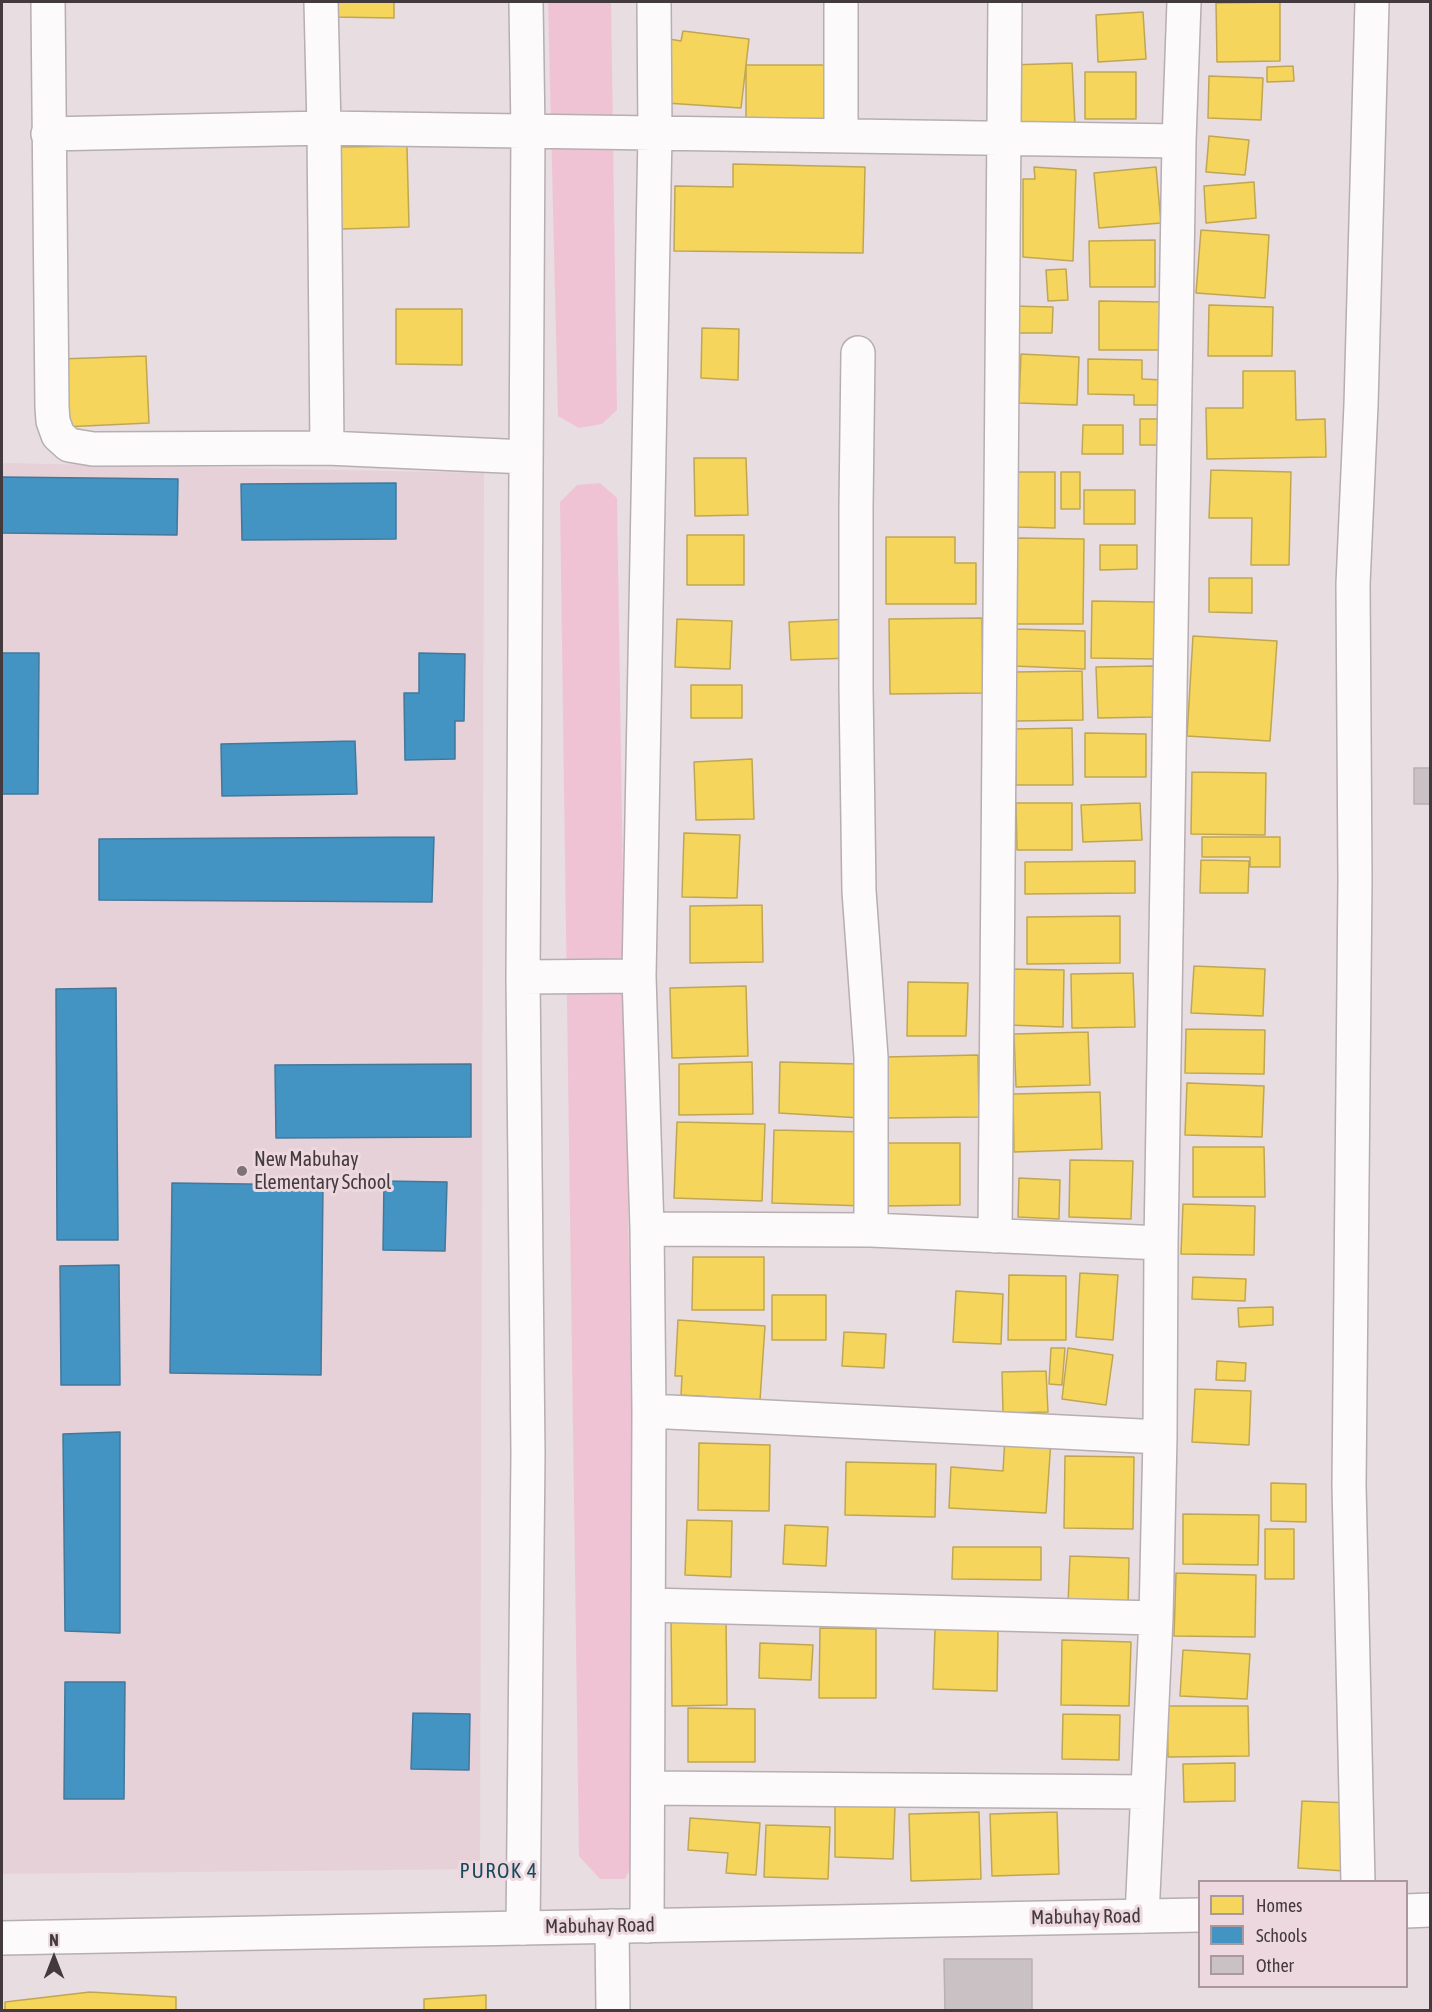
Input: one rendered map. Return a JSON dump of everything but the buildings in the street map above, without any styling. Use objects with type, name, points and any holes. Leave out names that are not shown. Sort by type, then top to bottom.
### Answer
[{"type":"street","points":[[48,2],[52,407],[53,421],[58,435],[69,445],[93,449],[327,448],[526,457]]},
{"type":"street","points":[[321,2],[327,448]]},
{"type":"street","points":[[523,1928],[528,1454],[523,977],[528,132],[526,2]]},
{"type":"street","points":[[647,1926],[649,1411],[647,1229],[639,976],[655,134],[654,2]]},
{"type":"street","points":[[841,2],[841,135]]},
{"type":"street","points":[[995,1236],[1005,2]]},
{"type":"street","points":[[1142,1916],[1156,1618],[1160,1437],[1161,1243],[1179,141],[1184,2]]},
{"type":"street","points":[[1358,1880],[1349,1485],[1355,880],[1353,584],[1361,405],[1372,2]]},
{"type":"street","points":[[48,134],[324,128],[1179,141]]},
{"type":"street","points":[[858,353],[856,712],[859,891],[872,1057],[871,1230]]},
{"type":"street","points":[[523,977],[639,976]]},
{"type":"street","points":[[647,1229],[871,1230],[1161,1243]]},
{"type":"street","points":[[649,1411],[1160,1437]]},
{"type":"street","points":[[649,1605],[1156,1618]]},
{"type":"street","points":[[648,1788],[1147,1792]]},
{"type":"street","points":[[1408,1911],[1431,1910]]},
{"type":"street","name":"Mabuhay Road","points":[[2,1938],[1198,1915]]},
{"type":"street","points":[[612,1926],[613,2010]]},
{"type":"shaded area","points":[[548,2],[611,2],[617,410],[602,424],[579,428],[558,416]]},
{"type":"shaded area","name":"New Mabuhay Elementary School","points":[[2,463],[484,473],[480,1869],[2,1874]]},
{"type":"shaded area","points":[[600,483],[617,498],[638,1851],[625,1879],[600,1879],[579,1856],[560,502],[577,485]]},
{"type":"place","name":"New Mabuhay Elementary School","points":[[242,1171]]},
{"type":"district","name":"PUROK 4","points":[[499,1871]]}]
